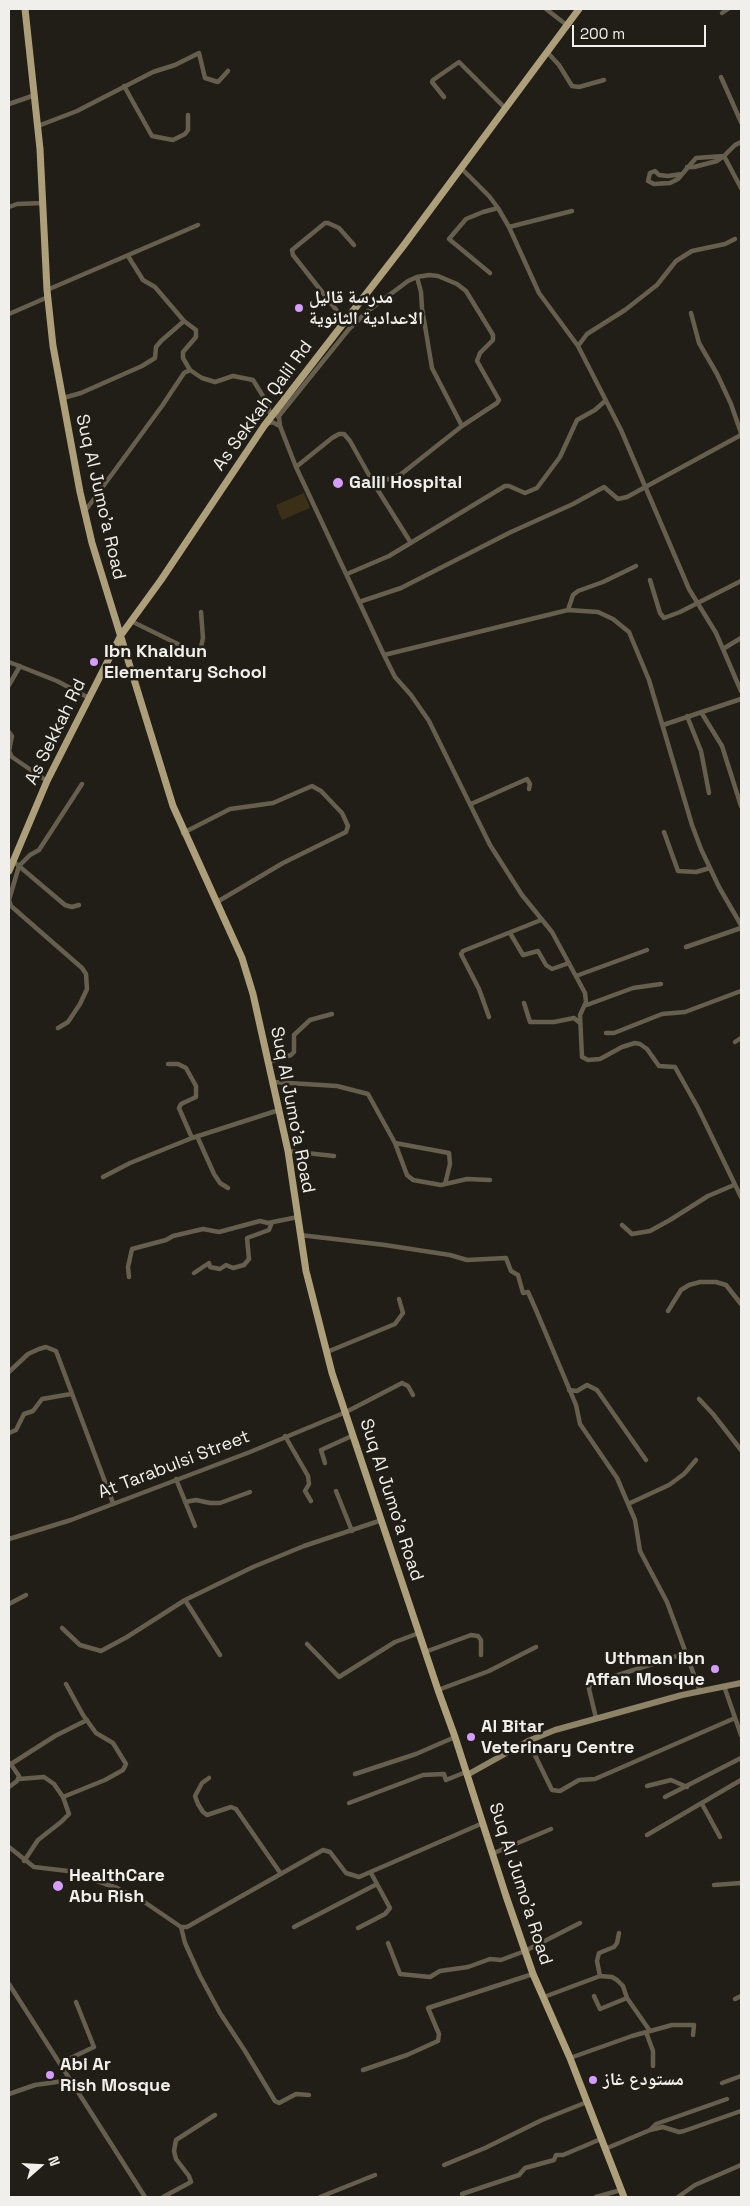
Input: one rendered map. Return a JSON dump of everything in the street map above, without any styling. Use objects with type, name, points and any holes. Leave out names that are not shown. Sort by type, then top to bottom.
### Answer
[{"type":"main road","name":"Suq Al Jumo’a Road","points":[[25,9],[38,126],[47,294],[55,366],[84,512],[102,579],[173,806],[183,833],[242,958],[253,994],[288,1151],[306,1271],[327,1352],[346,1412],[525,1951],[570,2058],[622,2194]]},
{"type":"main road","name":"As Sekkah Qalil Rd","points":[[121,635],[161,580],[264,426],[276,414],[504,108],[548,53],[579,9]]},
{"type":"main road","name":"As Sekkah Rd","points":[[9,871],[47,781],[121,635]]},
{"type":"main road","points":[[467,1774],[528,1741],[555,1730],[700,1691],[741,1683]]},
{"type":"street","points":[[546,9],[568,26]]},
{"type":"street","points":[[722,13],[728,9]]},
{"type":"street","points":[[38,126],[77,111],[124,86],[199,53],[205,78],[218,82],[228,71]]},
{"type":"street","points":[[548,53],[559,65],[572,86],[604,80]]},
{"type":"street","points":[[444,97],[432,82],[459,62],[504,108]]},
{"type":"street","points":[[721,77],[741,122]]},
{"type":"street","points":[[124,86],[152,136],[173,140],[185,134],[188,130],[188,115]]},
{"type":"street","points":[[9,104],[35,95]]},
{"type":"street","points":[[687,167],[717,161],[741,142]]},
{"type":"street","points":[[682,174],[659,175],[655,171],[650,173],[648,181],[654,184],[670,183],[678,179],[696,158],[724,156]]},
{"type":"street","points":[[724,156],[741,188]]},
{"type":"street","points":[[696,158],[703,164]]},
{"type":"street","points":[[461,168],[489,196],[498,208],[509,227],[539,293],[578,346],[646,487],[660,526],[696,603],[708,619],[741,690]]},
{"type":"street","points":[[9,207],[17,204],[43,203]]},
{"type":"street","points":[[490,273],[449,239],[466,219],[498,208]]},
{"type":"street","points":[[509,227],[572,211]]},
{"type":"street","points":[[345,321],[292,255],[292,250],[325,223],[339,228],[354,245]]},
{"type":"street","points":[[9,314],[47,294],[198,225]]},
{"type":"street","points":[[578,346],[587,334],[601,327],[657,285],[676,261],[692,251],[725,244],[735,239]]},
{"type":"street","points":[[128,256],[143,280],[155,287],[184,321],[196,330],[196,337],[183,352],[183,358],[190,370],[202,378],[215,382],[233,376],[253,380],[266,402],[276,414],[296,467],[395,677],[411,695],[429,721],[490,845],[522,896],[552,932],[585,993],[584,1006],[580,1014],[582,1027],[580,1053],[584,1059],[600,1059],[622,1047],[636,1043],[647,1049],[660,1066],[675,1067],[698,1108],[741,1197]]},
{"type":"street","points":[[276,414],[349,329],[368,311],[408,280],[429,275],[438,276],[457,284],[466,291],[493,335],[491,344],[480,353],[477,361],[499,400],[497,404],[462,426],[400,475],[374,484]]},
{"type":"street","points":[[417,277],[421,292],[432,368],[462,426]]},
{"type":"street","points":[[359,602],[401,588],[604,487],[618,499],[627,497],[741,434],[724,389],[699,343],[691,313]]},
{"type":"street","points":[[62,398],[81,393],[142,366],[154,358],[156,347],[184,321]]},
{"type":"street","points":[[84,512],[184,373],[190,370]]},
{"type":"street","points":[[346,574],[388,556],[505,486],[525,493],[536,488],[560,457],[577,420],[595,410],[605,401]]},
{"type":"street","points":[[264,426],[272,422],[280,426]]},
{"type":"street","points":[[296,467],[332,438],[339,434],[344,434],[411,543]]},
{"type":"street","points":[[568,610],[573,595],[578,591],[603,582],[636,566]]},
{"type":"street","points":[[650,580],[660,613],[664,618],[741,581]]},
{"type":"street","points":[[384,655],[568,610],[598,612],[613,619],[628,632],[649,680],[692,825],[710,868],[741,926],[686,947]]},
{"type":"street","points":[[131,621],[194,652],[201,646],[203,638],[201,612]]},
{"type":"street","points":[[723,649],[741,638]]},
{"type":"street","points":[[9,662],[57,681],[88,698]]},
{"type":"street","points":[[9,686],[20,666]]},
{"type":"street","points":[[663,725],[741,699]]},
{"type":"street","points":[[701,712],[722,746],[741,806]]},
{"type":"street","points":[[687,716],[700,751],[709,793]]},
{"type":"street","points":[[9,732],[12,736],[9,751],[12,757],[47,781]]},
{"type":"street","points":[[471,804],[527,779],[530,784],[529,789]]},
{"type":"street","points":[[58,1028],[68,1022],[80,1004],[87,989],[86,974],[82,968],[11,906],[9,900],[19,866],[30,855],[39,850],[82,784]]},
{"type":"street","points":[[183,833],[230,809],[273,803],[312,786],[321,791],[334,803],[348,826],[346,832],[283,863],[217,902]]},
{"type":"street","points":[[664,832],[678,871],[696,872],[710,868]]},
{"type":"street","points":[[13,861],[65,905],[79,906]]},
{"type":"street","points":[[489,1017],[461,954],[541,920]]},
{"type":"street","points":[[510,933],[522,955],[538,951],[546,965],[552,969],[569,963]]},
{"type":"street","points":[[576,976],[647,950]]},
{"type":"street","points":[[584,1006],[620,992],[646,985],[660,984]]},
{"type":"street","points":[[606,1033],[614,1033],[662,1014],[685,1012],[741,991]]},
{"type":"street","points":[[524,1003],[530,1022],[554,1022],[574,1018],[580,1023]]},
{"type":"street","points":[[269,1062],[294,1052],[294,1035],[306,1023],[310,1020],[332,1014]]},
{"type":"street","points":[[735,1042],[741,1038]]},
{"type":"street","points":[[168,1064],[178,1064],[186,1068],[196,1086],[196,1097],[181,1104],[179,1108],[220,1184],[228,1188]]},
{"type":"street","points":[[273,1082],[337,1086],[368,1094],[395,1142],[410,1178],[434,1185],[467,1179],[490,1180]]},
{"type":"street","points":[[103,1177],[130,1163],[195,1137],[279,1110]]},
{"type":"street","points":[[395,1142],[449,1153],[450,1164],[445,1184]]},
{"type":"street","points":[[288,1151],[334,1156]]},
{"type":"street","points":[[622,1225],[632,1234],[650,1231],[708,1196],[734,1184]]},
{"type":"street","points":[[129,1277],[128,1267],[132,1249],[203,1229],[219,1232],[260,1221],[265,1223],[298,1218]]},
{"type":"street","points":[[194,1274],[209,1263],[210,1267],[220,1269],[226,1265],[232,1268],[244,1265],[249,1259],[247,1238],[269,1230],[272,1222]]},
{"type":"street","points":[[300,1235],[385,1245],[450,1255],[466,1260],[506,1258],[511,1271],[518,1275],[523,1292],[528,1292],[578,1409],[580,1424],[614,1472],[637,1528],[640,1551],[667,1602],[700,1691]]},
{"type":"street","points":[[668,1311],[681,1290],[689,1285],[700,1282],[716,1282],[726,1285],[741,1304]]},
{"type":"street","points":[[327,1352],[395,1324],[403,1313],[399,1299]]},
{"type":"street","points":[[9,1372],[28,1354],[46,1347],[52,1348],[58,1354],[71,1394],[113,1503]]},
{"type":"street","name":"At Tarabulsi Street","points":[[9,1539],[71,1520],[250,1452],[346,1412],[402,1383],[408,1386],[413,1395]]},
{"type":"street","points":[[569,1390],[577,1391],[587,1385],[597,1390],[637,1450],[646,1460]]},
{"type":"street","points":[[9,1433],[16,1430],[24,1414],[33,1411],[42,1399],[71,1394]]},
{"type":"street","points":[[698,1399],[713,1414],[741,1450]]},
{"type":"street","points":[[324,1464],[321,1450],[354,1435]]},
{"type":"street","points":[[285,1436],[308,1476],[309,1484],[305,1491],[311,1501]]},
{"type":"street","points":[[628,1504],[669,1484],[684,1474],[696,1460]]},
{"type":"street","points":[[176,1479],[195,1526]]},
{"type":"street","points":[[336,1491],[352,1531]]},
{"type":"street","points":[[185,1502],[196,1500],[220,1503],[250,1492]]},
{"type":"street","points":[[62,1628],[80,1645],[101,1650],[128,1637],[185,1600],[269,1559],[382,1520]]},
{"type":"street","points":[[9,1604],[26,1595]]},
{"type":"street","points":[[185,1600],[220,1655]]},
{"type":"street","points":[[307,1644],[339,1677],[395,1642],[419,1633]]},
{"type":"street","points":[[425,1652],[471,1635],[478,1636],[481,1640],[481,1655]]},
{"type":"street","points":[[438,1690],[489,1671],[536,1647]]},
{"type":"street","points":[[596,1718],[589,1689],[590,1684],[686,1653]]},
{"type":"street","points":[[63,1797],[105,1780],[125,1767],[125,1760],[117,1748],[113,1743],[96,1733],[66,1684]]},
{"type":"street","points":[[724,1686],[741,1736]]},
{"type":"street","points":[[528,1741],[552,1790],[560,1790],[579,1780],[595,1779],[735,1718]]},
{"type":"street","points":[[19,1779],[18,1772],[10,1763],[87,1720]]},
{"type":"street","points":[[355,1774],[416,1754],[455,1737]]},
{"type":"street","points":[[665,1797],[741,1758]]},
{"type":"street","points":[[349,1803],[423,1775],[444,1774],[446,1780],[467,1774]]},
{"type":"street","points":[[9,1786],[19,1779],[44,1777],[54,1784],[63,1797],[68,1809],[68,1816],[38,1840],[24,1860]]},
{"type":"street","points":[[209,1778],[202,1783],[196,1796],[203,1812],[207,1815],[231,1807],[236,1809],[281,1874]]},
{"type":"street","points":[[647,1786],[671,1780],[687,1787]]},
{"type":"street","points":[[647,1835],[741,1780]]},
{"type":"street","points":[[702,1804],[720,1837]]},
{"type":"street","points":[[181,1927],[193,1924],[318,1852],[327,1850],[351,1876],[359,1877],[484,1823]]},
{"type":"street","points":[[494,1853],[551,1829]]},
{"type":"street","points":[[9,1847],[34,1867],[68,1871],[140,1898],[181,1927],[185,1943],[220,2014],[246,2051],[275,2101],[279,2103],[296,2094],[309,2095]]},
{"type":"street","points":[[358,1928],[385,1914],[390,1908],[371,1872]]},
{"type":"street","points":[[714,1885],[724,1886],[741,1883]]},
{"type":"street","points":[[294,1928],[377,1884]]},
{"type":"street","points":[[388,1943],[400,1974],[430,1977],[440,1971],[468,1967],[490,1959],[501,1960],[525,1951],[580,1923]]},
{"type":"street","points":[[600,1976],[597,1961],[599,1954],[618,1943],[619,1933]]},
{"type":"street","points":[[363,2070],[407,2055],[438,2040],[439,2034],[428,2008],[534,1974]]},
{"type":"street","points":[[544,1997],[600,1976],[617,1980],[623,1986],[627,1998],[648,2032],[653,2051],[653,2066]]},
{"type":"street","points":[[9,1984],[145,2197]]},
{"type":"street","points":[[594,1996],[600,2010],[627,1998]]},
{"type":"street","points":[[735,1999],[741,1996]]},
{"type":"street","points":[[60,2063],[94,2047],[76,2002]]},
{"type":"street","points":[[570,2058],[648,2032],[684,2024],[694,2025],[693,2035]]},
{"type":"street","points":[[722,2083],[741,2076]]},
{"type":"street","points":[[9,2094],[35,2085],[71,2080]]},
{"type":"street","points":[[650,2130],[656,2124],[727,2100]]},
{"type":"street","points":[[444,2165],[485,2148],[542,2120],[587,2102]]},
{"type":"street","points":[[605,2149],[650,2130],[663,2127],[679,2132],[684,2131],[741,2111]]},
{"type":"street","points":[[163,2197],[191,2182],[190,2176],[176,2159],[174,2151],[176,2140],[215,2115]]},
{"type":"street","points":[[462,2194],[519,2175],[525,2168],[554,2160],[556,2155],[563,2155],[601,2140]]},
{"type":"street","points":[[678,2197],[695,2185],[741,2165]]},
{"type":"street","points":[[320,2197],[376,2175]]},
{"type":"street","points":[[596,2197],[622,2194]]},
{"type":"shaded area","points":[[304,493],[310,508],[282,520],[276,505]]},
{"type":"place","name":"مدرسة قاليل الاعدادية الثانوية","points":[[299,308]]},
{"type":"place","name":"Galil Hospital","points":[[338,483]]},
{"type":"place","name":"Ibn Khaldun Elementary School","points":[[94,662]]},
{"type":"place","name":"Uthman ibn Affan Mosque","points":[[715,1669]]},
{"type":"place","name":"Al Bitar Veterinary Centre","points":[[471,1737]]},
{"type":"place","name":"HealthCare Abu Rish","points":[[58,1886]]},
{"type":"place","name":"Abi Ar Rish Mosque","points":[[50,2075]]},
{"type":"place","name":"مستودع غاز","points":[[593,2080]]}]
